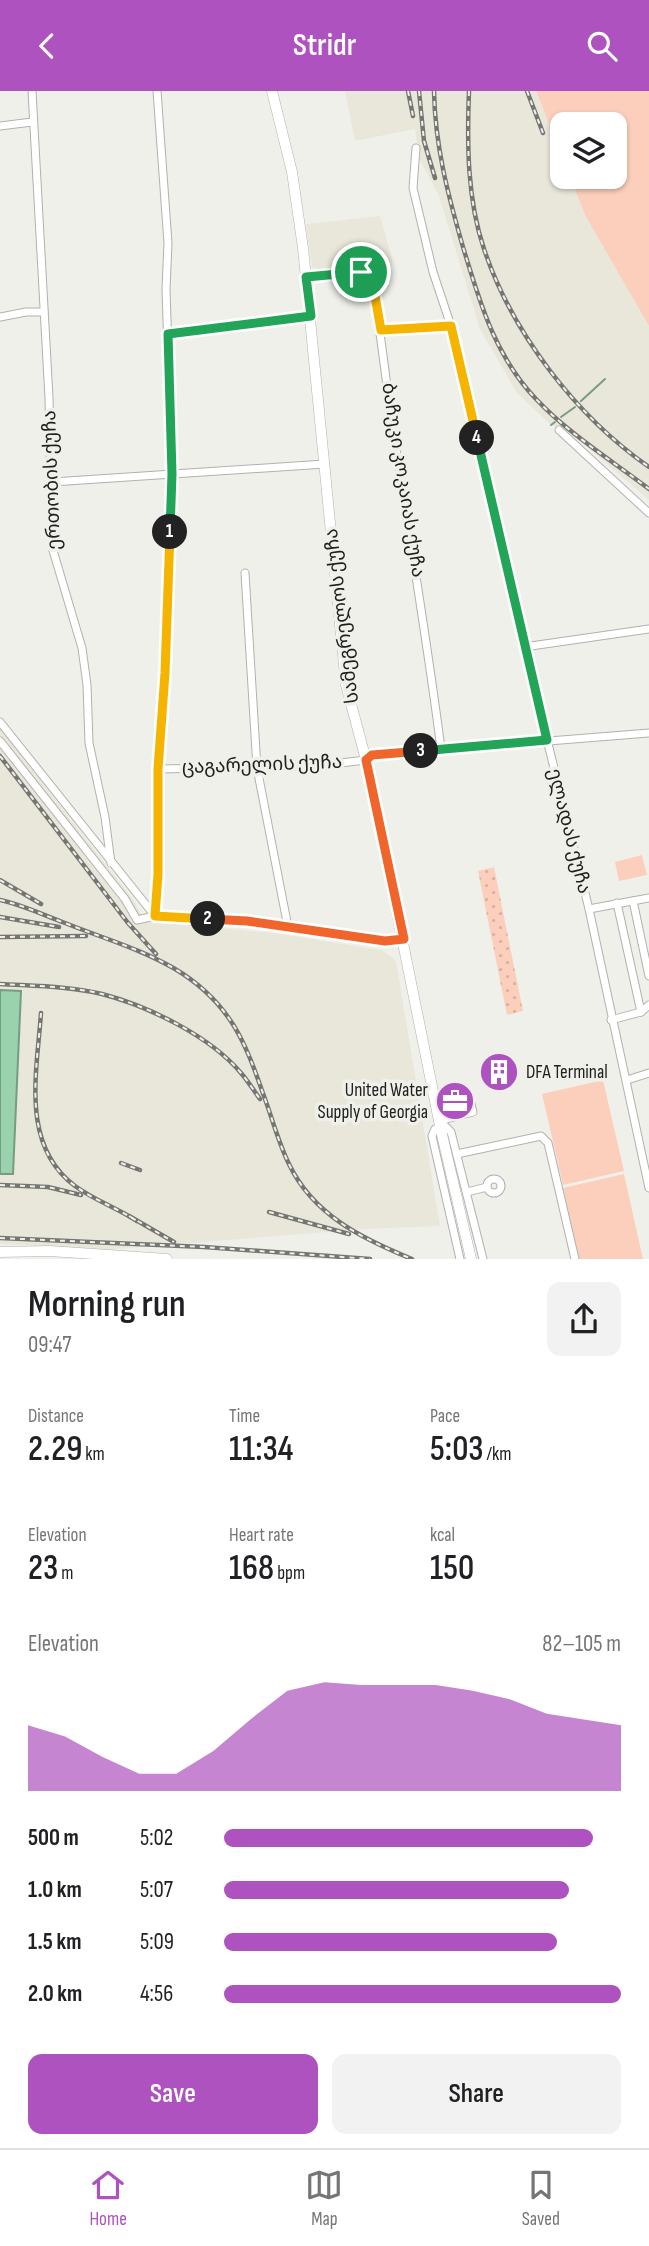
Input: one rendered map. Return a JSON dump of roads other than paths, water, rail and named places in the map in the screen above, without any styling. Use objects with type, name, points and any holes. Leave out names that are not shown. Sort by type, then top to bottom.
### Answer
[{"type":"main road","name":"სამეგრელოს ქუჩა","points":[[272,91],[292,172],[311,316],[346,685],[366,760],[439,1123],[471,1259]]},
{"type":"main road","points":[[0,1252],[22,1250],[167,1259]]},
{"type":"street","name":"ერთობის ქუჩა","points":[[32,91],[52,482],[52,547],[82,648],[87,685],[89,743],[105,817],[111,863]]},
{"type":"street","points":[[155,916],[158,874],[158,769],[165,673],[172,474],[168,243],[157,91]]},
{"type":"street","points":[[0,126],[32,122]]},
{"type":"street","name":"ელადას ქუჩა","points":[[416,148],[413,188],[433,272],[451,326],[524,647],[589,909],[649,1188]]},
{"type":"street","name":"ბაჩუკი კოკაიას ქუჩა","points":[[306,277],[361,272],[372,279],[441,750]]},
{"type":"street","points":[[0,317],[44,313]]},
{"type":"street","points":[[168,334],[311,316]]},
{"type":"street","points":[[381,330],[451,326]]},
{"type":"street","points":[[559,430],[649,513]]},
{"type":"street","points":[[52,482],[325,464]]},
{"type":"street","points":[[245,573],[257,768],[288,927]]},
{"type":"street","points":[[524,647],[649,629]]},
{"type":"street","points":[[0,722],[155,916]]},
{"type":"street","name":"ცაგარელის ქუჩა","points":[[158,769],[315,766],[366,760],[372,755],[649,733]]},
{"type":"street","points":[[0,741],[125,899],[137,920],[155,916],[247,921],[385,941],[404,939]]},
{"type":"street","points":[[589,909],[649,898]]},
{"type":"street","points":[[633,901],[649,976]]},
{"type":"street","points":[[617,903],[641,1012]]},
{"type":"street","points":[[611,1020],[641,1012],[649,1005]]},
{"type":"street","points":[[626,1080],[649,1073]]},
{"type":"street","points":[[460,1259],[432,1136],[439,1123],[473,1112],[470,1100]]},
{"type":"street","points":[[439,1123],[449,1130],[457,1154],[483,1259]]},
{"type":"street","points":[[457,1154],[545,1137],[575,1259]]},
{"type":"street","points":[[467,1192],[487,1187]]},
{"type":"waterway","points":[[581,401],[605,379]]},
{"type":"waterway","points":[[561,417],[575,407]]},
{"type":"waterway","points":[[551,425],[555,422]]},
{"type":"railway","points":[[408,91],[413,116]]},
{"type":"railway","points":[[419,91],[424,141],[435,178]]},
{"type":"railway","points":[[434,91],[440,151],[452,208],[476,288],[499,347],[522,382],[549,412],[649,489]]},
{"type":"railway","points":[[469,91],[468,151],[471,191],[478,230],[496,280],[511,311],[550,371],[597,424],[649,467]]},
{"type":"railway","points":[[527,91],[543,133]]},
{"type":"railway","points":[[0,756],[128,923],[156,954]]},
{"type":"railway","points":[[0,880],[41,904]]},
{"type":"railway","points":[[0,900],[25,907],[159,960],[200,987],[218,1004],[239,1035],[255,1071],[282,1149],[299,1182],[311,1198],[358,1234],[412,1259]]},
{"type":"railway","points":[[0,917],[59,927]]},
{"type":"railway","points":[[0,937],[86,936]]},
{"type":"railway","points":[[0,984],[90,991],[139,1006],[177,1024],[213,1047],[241,1073],[260,1099]]},
{"type":"railway","points":[[41,1013],[35,1083],[39,1129],[46,1150],[58,1169],[75,1186],[137,1221]]},
{"type":"railway","points":[[121,1163],[140,1170]]},
{"type":"railway","points":[[0,1185],[48,1187],[81,1195]]},
{"type":"railway","points":[[269,1212],[349,1234]]},
{"type":"railway","points":[[129,1216],[174,1242]]},
{"type":"railway","points":[[0,1238],[204,1247],[370,1259]]},
{"type":"place","name":"DFA Terminal","points":[[499,1072]]},
{"type":"place","name":"United Water Supply of Georgia","points":[[455,1101]]}]
